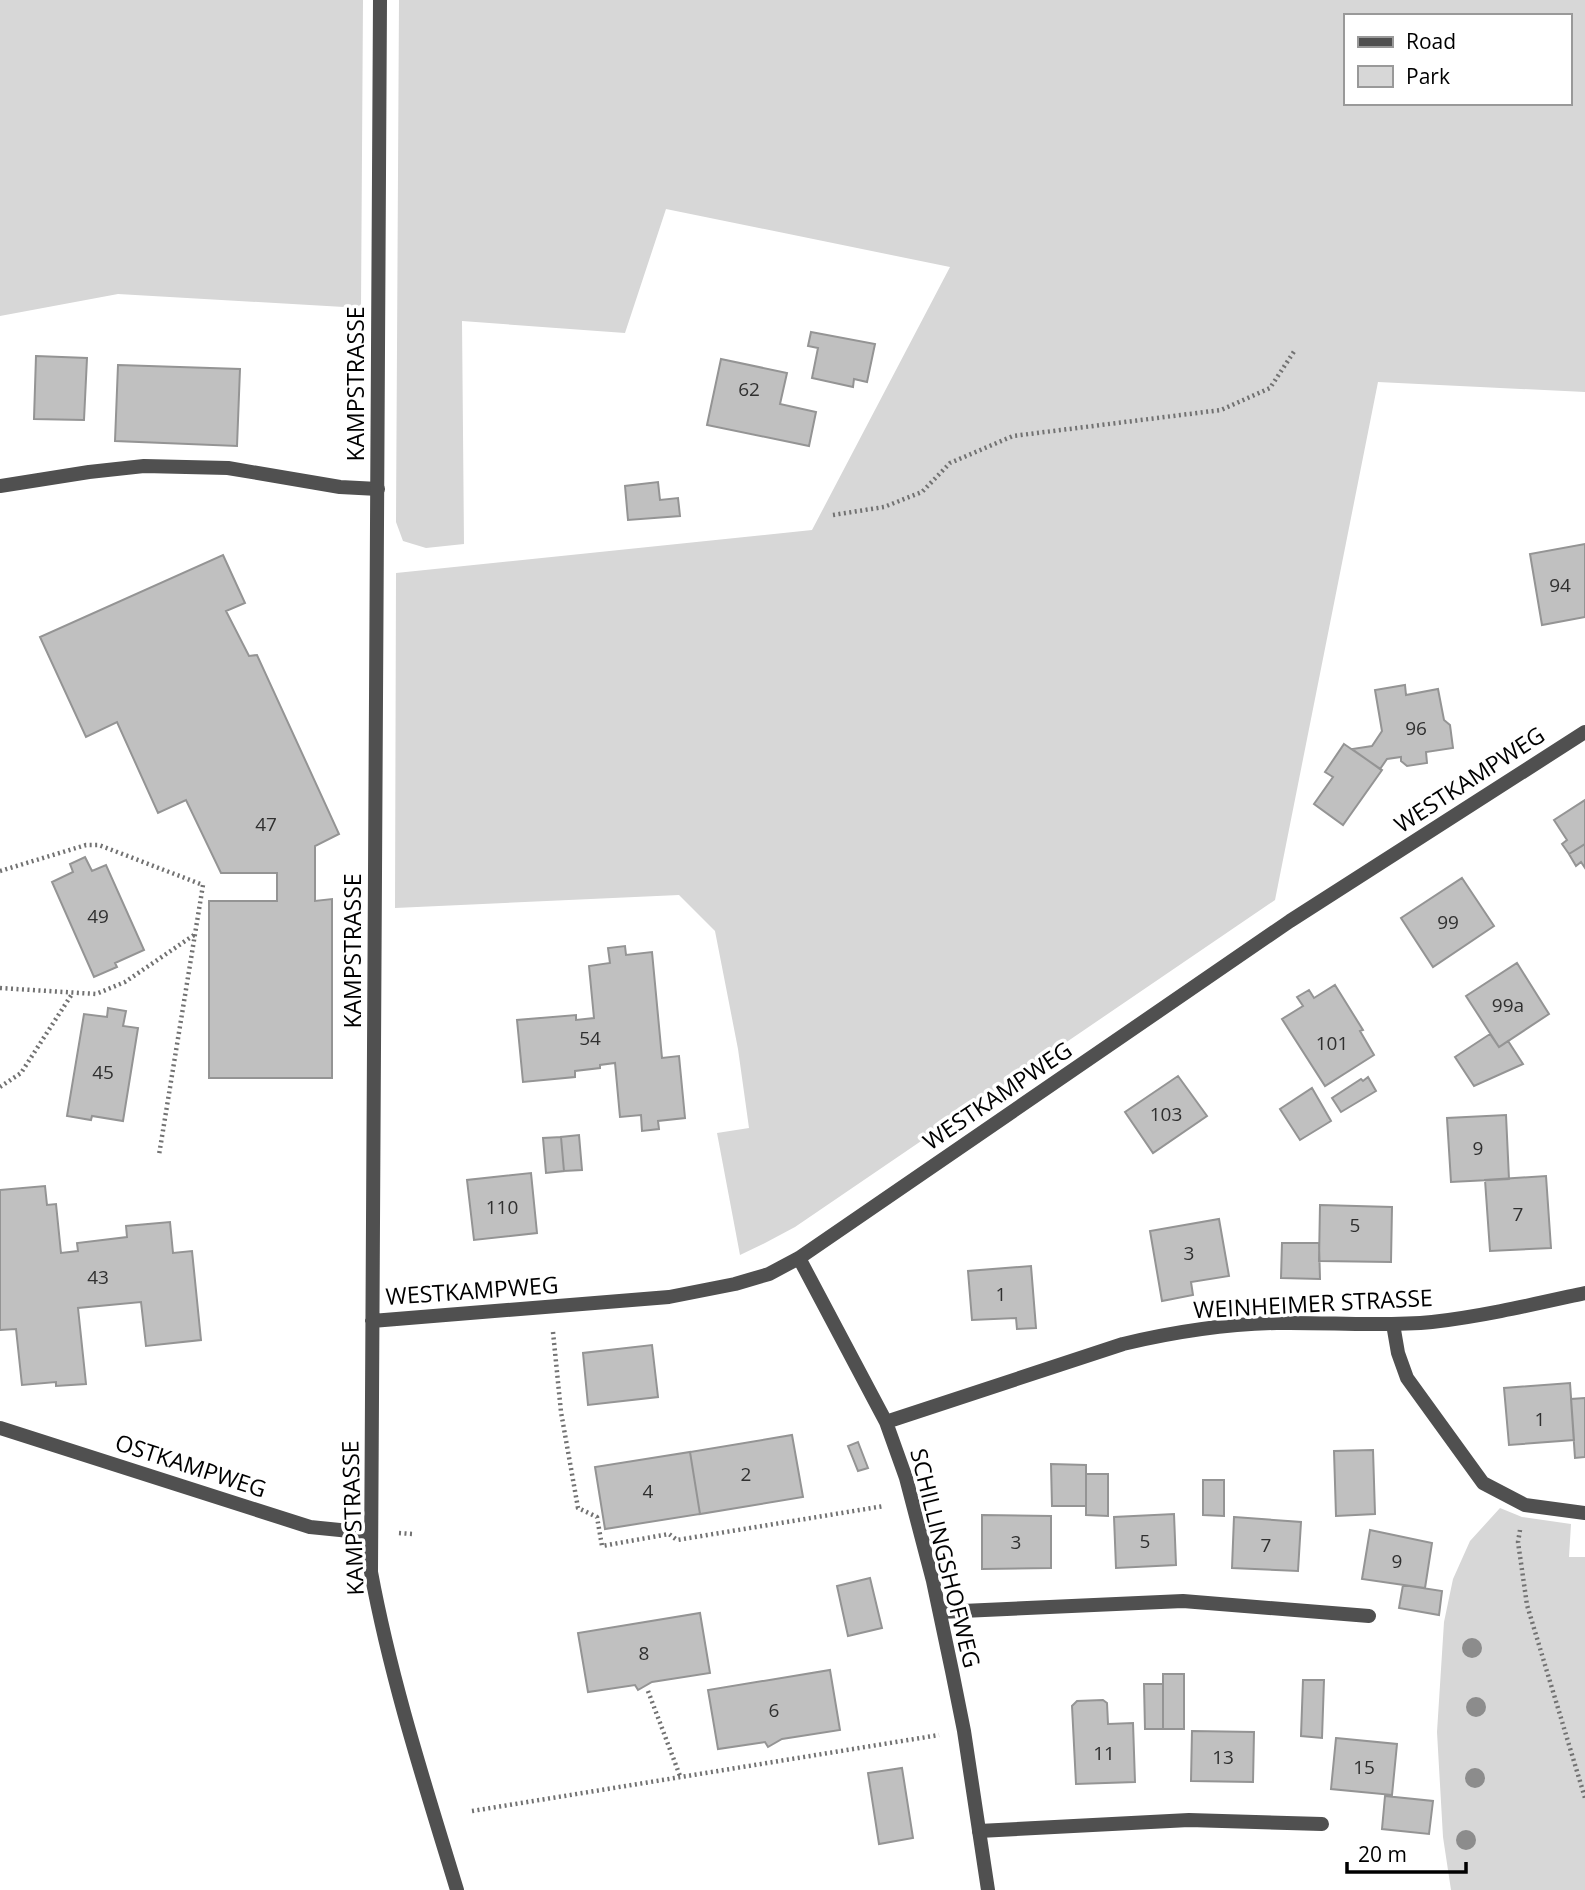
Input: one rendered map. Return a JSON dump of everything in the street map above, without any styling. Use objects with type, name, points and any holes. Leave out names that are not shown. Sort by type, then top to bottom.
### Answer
[{"type":"street","name":"KAMPSTRASSE","points":[[380,0],[371,1572],[381,1625],[457,1890]]},
{"type":"street","points":[[0,486],[144,466],[228,468],[340,487],[378,489]]},
{"type":"street","name":"WESTKAMPWEG","points":[[372,1321],[669,1297],[735,1284],[769,1274],[799,1258],[1290,921],[1585,732]]},
{"type":"street","name":"SCHILLINGSHOFWEG","points":[[799,1258],[886,1422],[913,1501],[940,1612],[964,1731],[988,1890]]},
{"type":"street","name":"WEINHEIMER STRASSE","points":[[886,1422],[1123,1344],[1162,1335],[1212,1327],[1275,1323],[1432,1322],[1585,1293]]},
{"type":"street","points":[[1393,1324],[1398,1353],[1407,1378],[1483,1483],[1525,1504],[1585,1513]]},
{"type":"street","name":"OSTKAMPWEG","points":[[0,1428],[310,1527],[370,1533]]},
{"type":"street","points":[[940,1612],[1183,1601],[1369,1616]]},
{"type":"street","points":[[979,1831],[1189,1820],[1322,1824]]},
{"type":"path","points":[[833,515],[884,507],[922,492],[950,463],[1013,436],[1221,410],[1270,388],[1295,350]]},
{"type":"path","points":[[0,871],[86,845],[99,845],[203,885],[159,1155]]},
{"type":"path","points":[[0,988],[96,994],[125,982],[195,934]]},
{"type":"path","points":[[0,1087],[21,1073],[72,993]]},
{"type":"path","points":[[551,1307],[561,1412],[578,1508],[597,1517],[602,1546],[669,1534],[677,1541],[913,1501]]},
{"type":"path","points":[[1525,1504],[1518,1542],[1527,1605],[1585,1798]]},
{"type":"path","points":[[648,1691],[680,1776]]},
{"type":"path","points":[[472,1811],[964,1731]]},
{"type":"green space","points":[[0,0],[363,0],[361,308],[118,294],[0,316]]},
{"type":"green space","points":[[399,0],[1585,0],[1585,392],[1378,382],[1275,900],[795,1227],[740,1255],[717,1133],[749,1128],[738,1049],[715,931],[679,895],[395,908],[396,573],[812,530],[950,267],[666,209],[625,333],[462,321],[464,544],[426,548],[403,541],[396,522]]},
{"type":"green space","points":[[1500,1508],[1522,1517],[1571,1524],[1569,1557],[1585,1557],[1585,1890],[1451,1890],[1443,1837],[1437,1732],[1444,1622],[1453,1579],[1470,1541]]},
{"type":"building","points":[[811,332],[875,344],[867,382],[854,379],[853,387],[812,378],[818,348],[808,346]]},
{"type":"building","points":[[36,356],[87,358],[84,420],[34,419]]},
{"type":"building","points":[[721,359],[787,373],[780,404],[816,412],[809,446],[707,425]]},
{"type":"building","points":[[118,365],[240,369],[237,446],[115,441]]},
{"type":"building","points":[[658,482],[660,500],[678,498],[680,516],[628,520],[625,486]]},
{"type":"building","points":[[1585,544],[1585,617],[1542,625],[1530,554]]},
{"type":"building","points":[[223,555],[245,603],[226,611],[249,656],[257,655],[339,834],[315,846],[315,901],[332,899],[332,1078],[209,1078],[209,901],[277,901],[277,873],[221,873],[186,800],[158,813],[117,722],[86,737],[40,637]]},
{"type":"building","points":[[1405,685],[1406,695],[1438,689],[1444,720],[1450,725],[1453,748],[1426,752],[1427,763],[1407,766],[1401,761],[1401,757],[1387,759],[1380,769],[1352,749],[1372,746],[1382,731],[1375,690]]},
{"type":"building","points":[[1344,744],[1382,770],[1343,825],[1314,804],[1333,777],[1325,772]]},
{"type":"building","points":[[1585,800],[1585,844],[1569,854],[1562,844],[1567,840],[1554,820]]},
{"type":"building","points":[[1585,844],[1585,868],[1581,862],[1576,866],[1569,854]]},
{"type":"building","points":[[85,857],[92,871],[106,865],[144,950],[115,963],[117,967],[94,977],[52,882],[73,872],[70,864]]},
{"type":"building","points":[[1462,878],[1494,926],[1433,967],[1401,918]]},
{"type":"building","points":[[625,946],[626,955],[652,952],[662,1058],[679,1056],[685,1118],[658,1121],[659,1129],[642,1131],[641,1115],[620,1117],[615,1063],[575,1071],[575,1077],[523,1082],[517,1020],[576,1015],[576,1020],[594,1018],[589,966],[610,963],[608,948]]},
{"type":"building","points":[[1517,963],[1549,1014],[1499,1047],[1466,996]]},
{"type":"building","points":[[1335,985],[1363,1030],[1360,1031],[1374,1055],[1325,1086],[1282,1019],[1303,1006],[1297,997],[1309,990],[1314,998]]},
{"type":"building","points":[[108,1008],[126,1011],[123,1026],[138,1028],[123,1121],[92,1116],[91,1120],[67,1116],[84,1014],[107,1017]]},
{"type":"building","points":[[1490,1034],[1499,1047],[1508,1041],[1523,1064],[1474,1086],[1455,1057]]},
{"type":"building","points":[[1178,1076],[1207,1116],[1153,1153],[1125,1112]]},
{"type":"building","points":[[1368,1077],[1376,1091],[1341,1112],[1332,1098]]},
{"type":"building","points":[[1312,1088],[1331,1121],[1300,1140],[1280,1109]]},
{"type":"building","points":[[1506,1115],[1509,1179],[1451,1182],[1447,1118]]},
{"type":"building","points":[[579,1135],[582,1170],[564,1171],[561,1137]]},
{"type":"building","points":[[561,1137],[564,1171],[546,1173],[543,1138]]},
{"type":"building","points":[[531,1173],[537,1233],[474,1240],[467,1180]]},
{"type":"building","points":[[1546,1176],[1551,1248],[1490,1251],[1485,1180]]},
{"type":"building","points":[[45,1186],[47,1205],[56,1204],[61,1253],[78,1251],[77,1243],[127,1237],[126,1226],[170,1222],[173,1253],[192,1251],[201,1340],[146,1346],[141,1302],[78,1308],[86,1384],[56,1386],[56,1382],[22,1385],[16,1329],[0,1330],[0,1190]]},
{"type":"building","points":[[1320,1205],[1392,1207],[1391,1262],[1319,1261]]},
{"type":"building","points":[[1219,1219],[1229,1276],[1191,1282],[1193,1295],[1162,1301],[1150,1231]]},
{"type":"building","points":[[1282,1243],[1319,1243],[1320,1279],[1281,1278]]},
{"type":"building","points":[[1031,1266],[1036,1328],[1017,1329],[1016,1318],[972,1320],[968,1271]]},
{"type":"building","points":[[652,1345],[658,1397],[588,1405],[583,1353]]},
{"type":"building","points":[[1570,1383],[1574,1440],[1509,1445],[1504,1388]]},
{"type":"building","points":[[1585,1398],[1585,1457],[1575,1458],[1571,1399]]},
{"type":"building","points":[[792,1435],[803,1497],[700,1514],[690,1452]]},
{"type":"building","points":[[858,1442],[868,1468],[858,1471],[848,1446]]},
{"type":"building","points":[[1373,1450],[1375,1514],[1336,1516],[1334,1451]]},
{"type":"building","points":[[690,1452],[700,1514],[605,1529],[595,1467]]},
{"type":"building","points":[[1051,1464],[1086,1465],[1086,1506],[1052,1506]]},
{"type":"building","points":[[1086,1474],[1108,1474],[1108,1516],[1086,1515]]},
{"type":"building","points":[[1203,1480],[1224,1480],[1224,1516],[1203,1515]]},
{"type":"building","points":[[1174,1514],[1176,1565],[1116,1568],[1114,1517]]},
{"type":"building","points":[[982,1515],[1051,1516],[1051,1568],[982,1569]]},
{"type":"building","points":[[1234,1517],[1301,1522],[1298,1571],[1232,1568]]},
{"type":"building","points":[[1370,1530],[1432,1543],[1425,1588],[1362,1579]]},
{"type":"building","points":[[870,1578],[882,1628],[848,1636],[837,1586]]},
{"type":"building","points":[[1403,1585],[1442,1591],[1439,1615],[1399,1608]]},
{"type":"building","points":[[700,1613],[710,1673],[652,1682],[638,1690],[635,1685],[588,1692],[578,1633]]},
{"type":"building","points":[[830,1670],[840,1730],[782,1739],[768,1747],[765,1742],[718,1749],[708,1690]]},
{"type":"building","points":[[1163,1674],[1184,1674],[1184,1729],[1163,1729]]},
{"type":"building","points":[[1303,1680],[1324,1680],[1322,1738],[1301,1736]]},
{"type":"building","points":[[1144,1684],[1163,1684],[1163,1729],[1145,1729]]},
{"type":"building","points":[[1103,1700],[1107,1703],[1108,1724],[1133,1723],[1135,1782],[1076,1784],[1072,1706],[1077,1701]]},
{"type":"building","points":[[1192,1731],[1254,1732],[1253,1782],[1191,1781]]},
{"type":"building","points":[[1336,1738],[1397,1744],[1392,1795],[1331,1789]]},
{"type":"building","points":[[902,1768],[913,1838],[879,1844],[868,1773]]},
{"type":"building","points":[[1385,1796],[1433,1801],[1429,1834],[1382,1829]]}]
